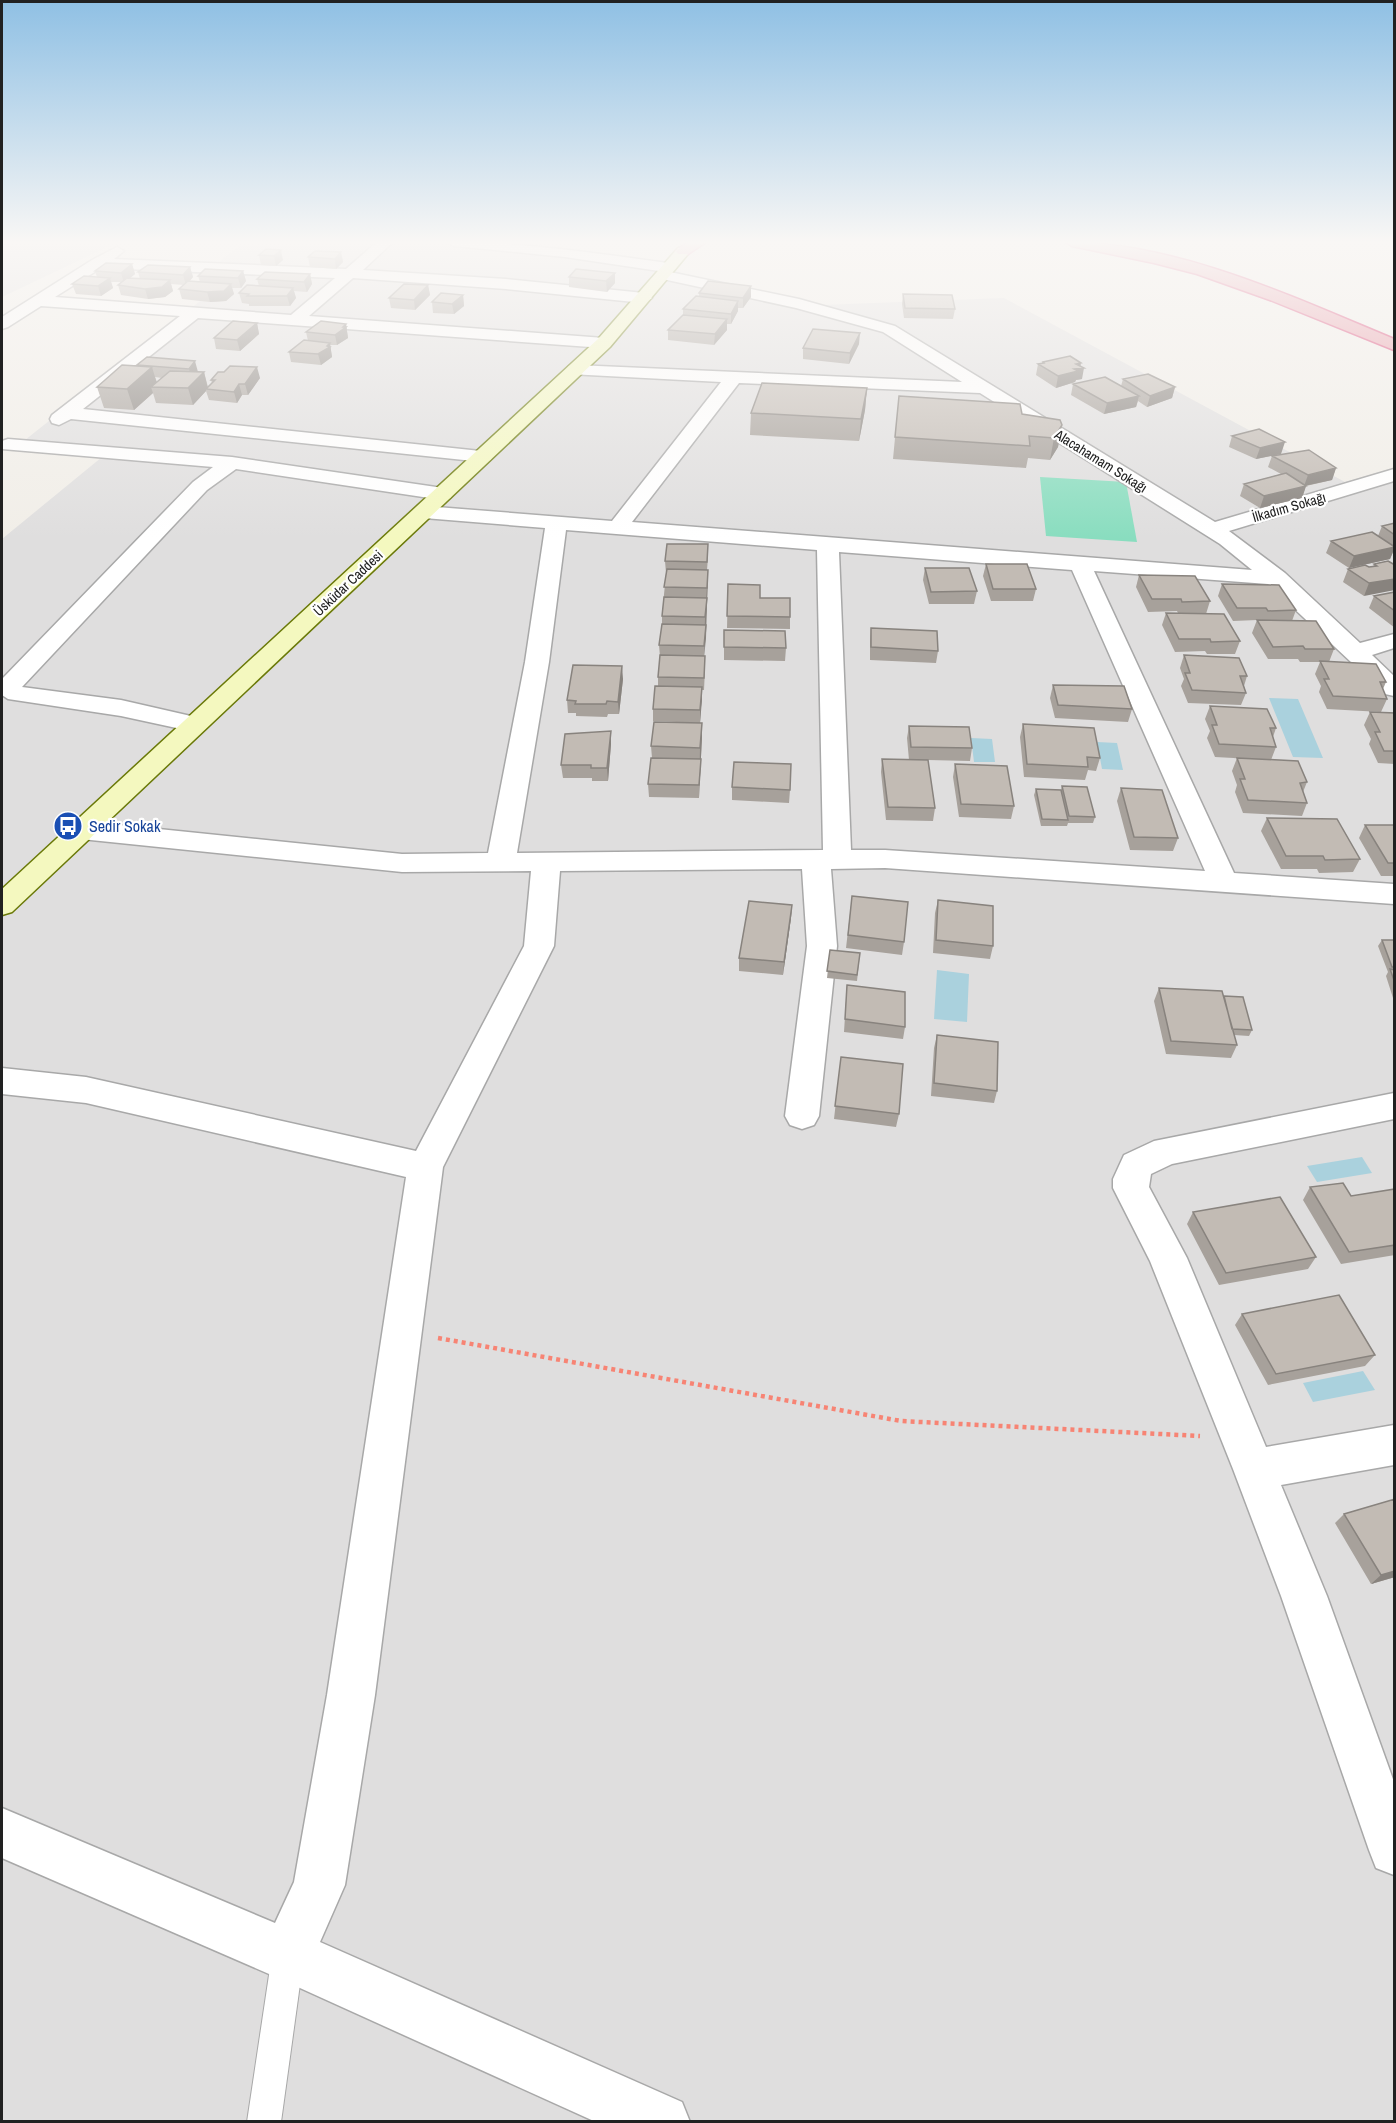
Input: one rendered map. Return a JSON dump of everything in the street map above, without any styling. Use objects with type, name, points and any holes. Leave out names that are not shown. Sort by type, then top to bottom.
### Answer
[{"type":"main road","name":"Üsküdar Caddesi","points":[[2,905],[604,343]]},
{"type":"street","points":[[5,446],[68,413],[159,341]]},
{"type":"street","points":[[578,341],[604,343]]},
{"type":"street","name":"Alacahamam Sokağı","points":[[908,341],[1228,539],[1277,578],[1395,689]]},
{"type":"street","points":[[575,370],[982,388]]},
{"type":"street","points":[[618,526],[735,376]]},
{"type":"street","points":[[68,413],[483,456]]},
{"type":"street","points":[[5,446],[232,463],[443,495]]},
{"type":"street","points":[[4,691],[200,486],[232,463]]},
{"type":"street","name":"İlkadım Sokağı","points":[[1213,530],[1395,475]]},
{"type":"street","points":[[424,512],[1277,578]]},
{"type":"street","points":[[501,861],[537,662],[556,523]]},
{"type":"street","points":[[802,1116],[822,946],[826,858],[828,544]]},
{"type":"street","points":[[1080,564],[1224,882]]},
{"type":"street","points":[[1356,652],[1395,641]]},
{"type":"street","points":[[4,691],[121,708],[195,724]]},
{"type":"street","points":[[81,830],[402,863],[885,859],[1395,894]]},
{"type":"street","points":[[288,1955],[319,1885],[351,1695],[425,1167],[539,946],[546,861]]},
{"type":"street","points":[[2,1081],[86,1090],[425,1167]]},
{"type":"street","points":[[1395,1106],[1166,1151],[1136,1165],[1131,1179],[1131,1188],[1168,1258],[1248,1452],[1304,1596],[1395,1850]]},
{"type":"street","points":[[1248,1452],[1395,1445]]},
{"type":"street","points":[[2,1833],[288,1955],[662,2121]]},
{"type":"lane","points":[[264,2121],[288,1955]]},
{"type":"path","points":[[402,1332],[901,1421],[1166,1436],[1248,1452]]},
{"type":"shaded area","points":[[150,341],[1084,341],[1345,482],[1394,468],[1394,2121],[2,2122],[2,539],[113,448],[25,440]]},
{"type":"green space","points":[[1040,477],[1126,482],[1137,542],[1046,536]]},
{"type":"water","points":[[1269,698],[1298,699],[1323,758],[1293,757]]},
{"type":"water","points":[[971,738],[992,739],[995,762],[974,762]]},
{"type":"water","points":[[1097,742],[1117,743],[1123,770],[1102,769]]},
{"type":"water","points":[[937,970],[969,974],[967,1022],[934,1019]]},
{"type":"water","points":[[1362,1157],[1372,1173],[1317,1182],[1307,1166]]},
{"type":"water","points":[[1363,1371],[1375,1390],[1313,1402],[1303,1383]]},
{"type":"building","points":[[303,341],[330,343],[327,346],[330,347],[318,354],[289,352]]},
{"type":"building","points":[[807,341],[856,341],[850,353],[803,348]]},
{"type":"building","points":[[1070,356],[1081,363],[1076,364],[1084,368],[1074,369],[1078,371],[1058,376],[1038,364],[1043,362]]},
{"type":"building","points":[[147,357],[195,361],[189,369],[137,365]]},
{"type":"building","points":[[122,365],[152,367],[127,389],[97,387]]},
{"type":"building","points":[[230,366],[257,367],[245,384],[239,384],[234,392],[206,389],[215,380],[211,380],[218,372],[224,372]]},
{"type":"building","points":[[170,371],[204,372],[188,388],[151,387]]},
{"type":"building","points":[[1148,374],[1175,387],[1150,396],[1123,379]]},
{"type":"building","points":[[1105,377],[1139,396],[1107,403],[1073,384]]},
{"type":"building","points":[[762,383],[867,388],[861,419],[751,413]]},
{"type":"building","points":[[899,396],[1020,404],[1022,414],[1060,420],[1062,425],[1054,438],[1029,436],[1030,446],[895,437]]},
{"type":"building","points":[[1259,429],[1285,442],[1260,448],[1232,436]]},
{"type":"building","points":[[1309,450],[1336,468],[1308,475],[1272,456]]},
{"type":"building","points":[[1286,473],[1306,486],[1264,496],[1244,484]]},
{"type":"building","points":[[1395,523],[1395,535],[1382,526]]},
{"type":"building","points":[[1372,532],[1395,547],[1354,556],[1331,541]]},
{"type":"building","points":[[667,544],[708,544],[707,562],[665,561]]},
{"type":"building","points":[[1388,561],[1395,565],[1395,579],[1369,583],[1348,569],[1365,565],[1377,566],[1374,564]]},
{"type":"building","points":[[986,564],[1027,564],[1036,589],[993,589]]},
{"type":"building","points":[[925,568],[969,568],[977,591],[931,592]]},
{"type":"building","points":[[667,569],[708,570],[707,588],[664,587]]},
{"type":"building","points":[[1139,575],[1195,576],[1210,601],[1182,602],[1181,599],[1152,599]]},
{"type":"building","points":[[728,584],[760,585],[760,598],[790,598],[790,617],[727,616]]},
{"type":"building","points":[[1222,584],[1279,585],[1296,610],[1268,611],[1266,608],[1237,608]]},
{"type":"building","points":[[1395,592],[1395,611],[1374,596]]},
{"type":"building","points":[[664,597],[707,598],[705,617],[662,616]]},
{"type":"building","points":[[1166,613],[1224,614],[1240,641],[1211,642],[1210,639],[1179,639]]},
{"type":"building","points":[[1257,620],[1316,621],[1334,649],[1305,649],[1303,646],[1273,647]]},
{"type":"building","points":[[662,624],[706,625],[704,646],[659,645]]},
{"type":"building","points":[[871,628],[937,631],[938,651],[871,647]]},
{"type":"building","points":[[724,630],[785,631],[786,648],[724,647]]},
{"type":"building","points":[[660,655],[705,656],[704,678],[658,677]]},
{"type":"building","points":[[1184,655],[1239,658],[1247,676],[1240,676],[1246,693],[1192,690],[1185,673],[1190,673]]},
{"type":"building","points":[[1320,661],[1376,664],[1386,682],[1380,682],[1387,699],[1333,696],[1324,679],[1329,679]]},
{"type":"building","points":[[573,665],[622,666],[618,702],[575,704],[576,701],[567,700]]},
{"type":"building","points":[[1053,685],[1124,686],[1132,709],[1058,705]]},
{"type":"building","points":[[655,686],[702,687],[700,710],[653,709]]},
{"type":"building","points":[[1210,706],[1267,709],[1276,728],[1270,728],[1276,747],[1219,744],[1212,725],[1217,725]]},
{"type":"building","points":[[1370,712],[1395,713],[1395,751],[1384,751],[1375,732],[1380,732]]},
{"type":"building","points":[[654,722],[702,723],[700,748],[651,746]]},
{"type":"building","points":[[1023,724],[1094,728],[1100,758],[1087,757],[1088,767],[1027,764]]},
{"type":"building","points":[[909,726],[969,727],[972,748],[911,747]]},
{"type":"building","points":[[611,731],[607,768],[591,768],[591,765],[561,765],[565,734]]},
{"type":"building","points":[[651,758],[701,759],[699,785],[648,784]]},
{"type":"building","points":[[1237,758],[1298,761],[1307,782],[1300,783],[1307,803],[1248,800],[1240,779],[1245,779]]},
{"type":"building","points":[[882,759],[928,760],[935,808],[888,807]]},
{"type":"building","points":[[734,762],[791,764],[790,790],[732,787]]},
{"type":"building","points":[[955,764],[1007,766],[1014,806],[961,804]]},
{"type":"building","points":[[1062,786],[1087,787],[1095,817],[1069,816]]},
{"type":"building","points":[[1121,788],[1162,790],[1178,838],[1134,837]]},
{"type":"building","points":[[1036,789],[1061,790],[1068,820],[1042,819]]},
{"type":"building","points":[[1267,818],[1337,819],[1360,859],[1325,860],[1323,856],[1286,856]]},
{"type":"building","points":[[1365,825],[1395,825],[1395,863],[1388,863]]},
{"type":"building","points":[[852,896],[908,902],[904,942],[848,935]]},
{"type":"building","points":[[938,900],[993,906],[993,946],[936,940]]},
{"type":"building","points":[[749,901],[792,905],[784,962],[739,958]]},
{"type":"building","points":[[1382,940],[1395,940],[1395,967],[1392,967]]},
{"type":"building","points":[[830,950],[860,953],[857,975],[827,971]]},
{"type":"building","points":[[1390,969],[1395,970],[1395,983]]},
{"type":"building","points":[[847,985],[905,992],[905,1027],[845,1019]]},
{"type":"building","points":[[1159,988],[1222,991],[1237,1045],[1171,1041]]},
{"type":"building","points":[[1224,996],[1243,997],[1252,1030],[1232,1029]]},
{"type":"building","points":[[937,1035],[998,1042],[997,1091],[934,1083]]},
{"type":"building","points":[[841,1057],[903,1064],[899,1114],[835,1106]]},
{"type":"building","points":[[1343,1183],[1351,1196],[1395,1189],[1395,1245],[1349,1252],[1310,1187]]},
{"type":"building","points":[[1280,1197],[1316,1257],[1226,1273],[1193,1212]]},
{"type":"building","points":[[1339,1295],[1375,1355],[1276,1374],[1242,1314]]},
{"type":"building","points":[[1395,1499],[1395,1571],[1381,1575],[1344,1514]]},
{"type":"place","name":"Sedir Sokak","points":[[68,826]]}]
